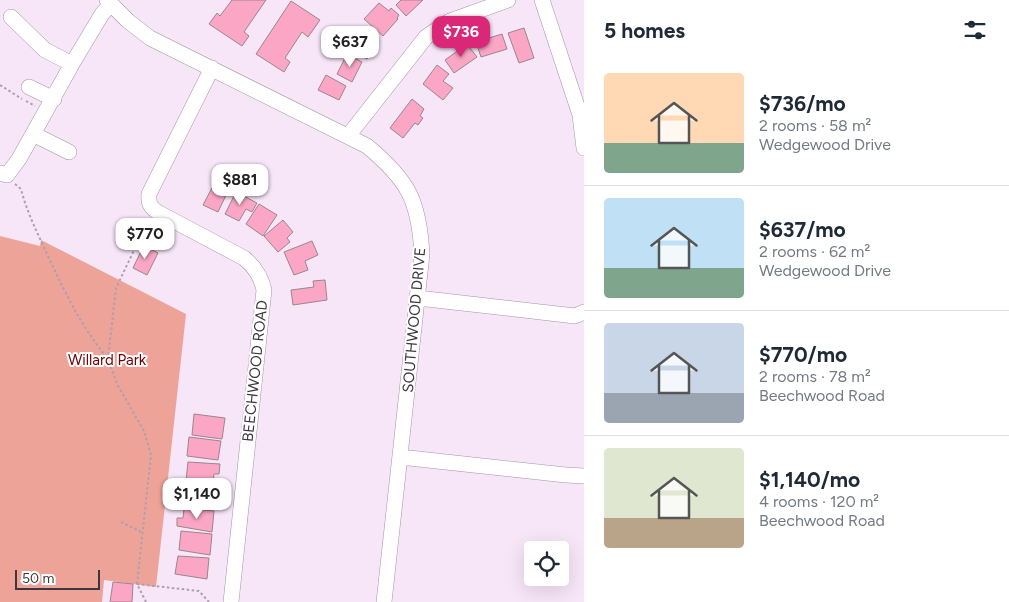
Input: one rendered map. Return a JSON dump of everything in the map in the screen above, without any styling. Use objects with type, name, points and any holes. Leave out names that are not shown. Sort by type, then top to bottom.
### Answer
[{"type":"street","points":[[348,136],[426,37],[450,21],[508,0]]},
{"type":"street","points":[[542,0],[580,115],[584,148]]},
{"type":"street","points":[[3,174],[19,159],[109,2]]},
{"type":"street","name":"SOUTHWOOD DRIVE","points":[[109,2],[128,21],[150,38],[367,146],[390,165],[408,188],[417,211],[422,254],[384,602]]},
{"type":"street","points":[[11,17],[45,50],[72,64]]},
{"type":"street","points":[[153,210],[149,202],[149,194],[212,68]]},
{"type":"street","points":[[29,87],[54,99]]},
{"type":"street","points":[[33,134],[69,152]]},
{"type":"street","name":"BEECHWOOD ROAD","points":[[153,210],[244,258],[253,265],[259,274],[264,290],[230,602]]},
{"type":"street","points":[[418,298],[575,316],[584,312]]},
{"type":"street","points":[[400,457],[584,476]]},
{"type":"path","points":[[3,174],[21,189],[27,211],[74,311],[92,340],[108,359],[117,384],[144,431],[151,455],[141,532],[137,584],[146,602]]},
{"type":"path","points":[[108,359],[116,288],[153,210]]},
{"type":"path","points":[[121,522],[141,532]]},
{"type":"path","points":[[137,584],[199,591],[210,602]]},
{"type":"green space","name":"Willard Park","points":[[0,236],[40,246],[41,240],[186,314],[156,587],[104,580],[102,602],[0,602]]},
{"type":"building","points":[[232,0],[266,0],[244,32],[249,36],[242,46],[209,24],[217,13],[220,16]]},
{"type":"building","points":[[401,0],[423,0],[406,16],[396,5]]},
{"type":"building","points":[[291,1],[320,20],[308,37],[302,32],[285,58],[290,62],[284,72],[256,54]]},
{"type":"building","points":[[379,3],[389,11],[391,8],[399,15],[398,19],[383,36],[364,19]]},
{"type":"building","points":[[524,28],[534,58],[519,63],[508,33]]},
{"type":"building","points":[[364,30],[379,40],[367,59],[352,50]]},
{"type":"building","points":[[502,34],[507,49],[481,57],[476,42]]},
{"type":"building","points":[[467,44],[477,57],[454,73],[445,60]]},
{"type":"building","points":[[347,54],[362,62],[352,82],[337,74]]},
{"type":"building","points":[[437,65],[449,74],[443,81],[453,88],[443,100],[423,84]]},
{"type":"building","points":[[326,75],[346,86],[339,100],[318,90]]},
{"type":"building","points":[[412,99],[424,109],[420,116],[423,118],[418,125],[415,123],[403,138],[390,128]]},
{"type":"building","points":[[214,184],[228,191],[218,212],[203,205]]},
{"type":"building","points":[[236,192],[257,203],[252,212],[246,209],[239,221],[225,214]]},
{"type":"building","points":[[259,204],[277,215],[263,236],[246,224]]},
{"type":"building","points":[[283,220],[293,232],[287,238],[290,242],[278,252],[264,236]]},
{"type":"building","points":[[312,241],[318,255],[305,261],[308,270],[294,275],[284,252]]},
{"type":"building","points":[[144,245],[158,253],[147,275],[133,268]]},
{"type":"building","points":[[325,280],[327,300],[293,305],[291,290],[314,287],[313,281]]},
{"type":"building","points":[[194,414],[225,418],[222,439],[192,435]]},
{"type":"building","points":[[189,437],[221,441],[218,460],[187,456]]},
{"type":"building","points":[[188,462],[220,464],[219,474],[214,474],[213,484],[186,481]]},
{"type":"building","points":[[203,485],[217,487],[216,498],[211,498],[210,506],[183,503],[186,486],[203,488]]},
{"type":"building","points":[[184,508],[214,511],[212,532],[177,526],[177,518],[183,518]]},
{"type":"building","points":[[181,531],[212,534],[210,555],[179,550]]},
{"type":"building","points":[[178,556],[209,558],[207,579],[175,574]]},
{"type":"building","points":[[113,582],[133,584],[132,602],[110,602]]}]
